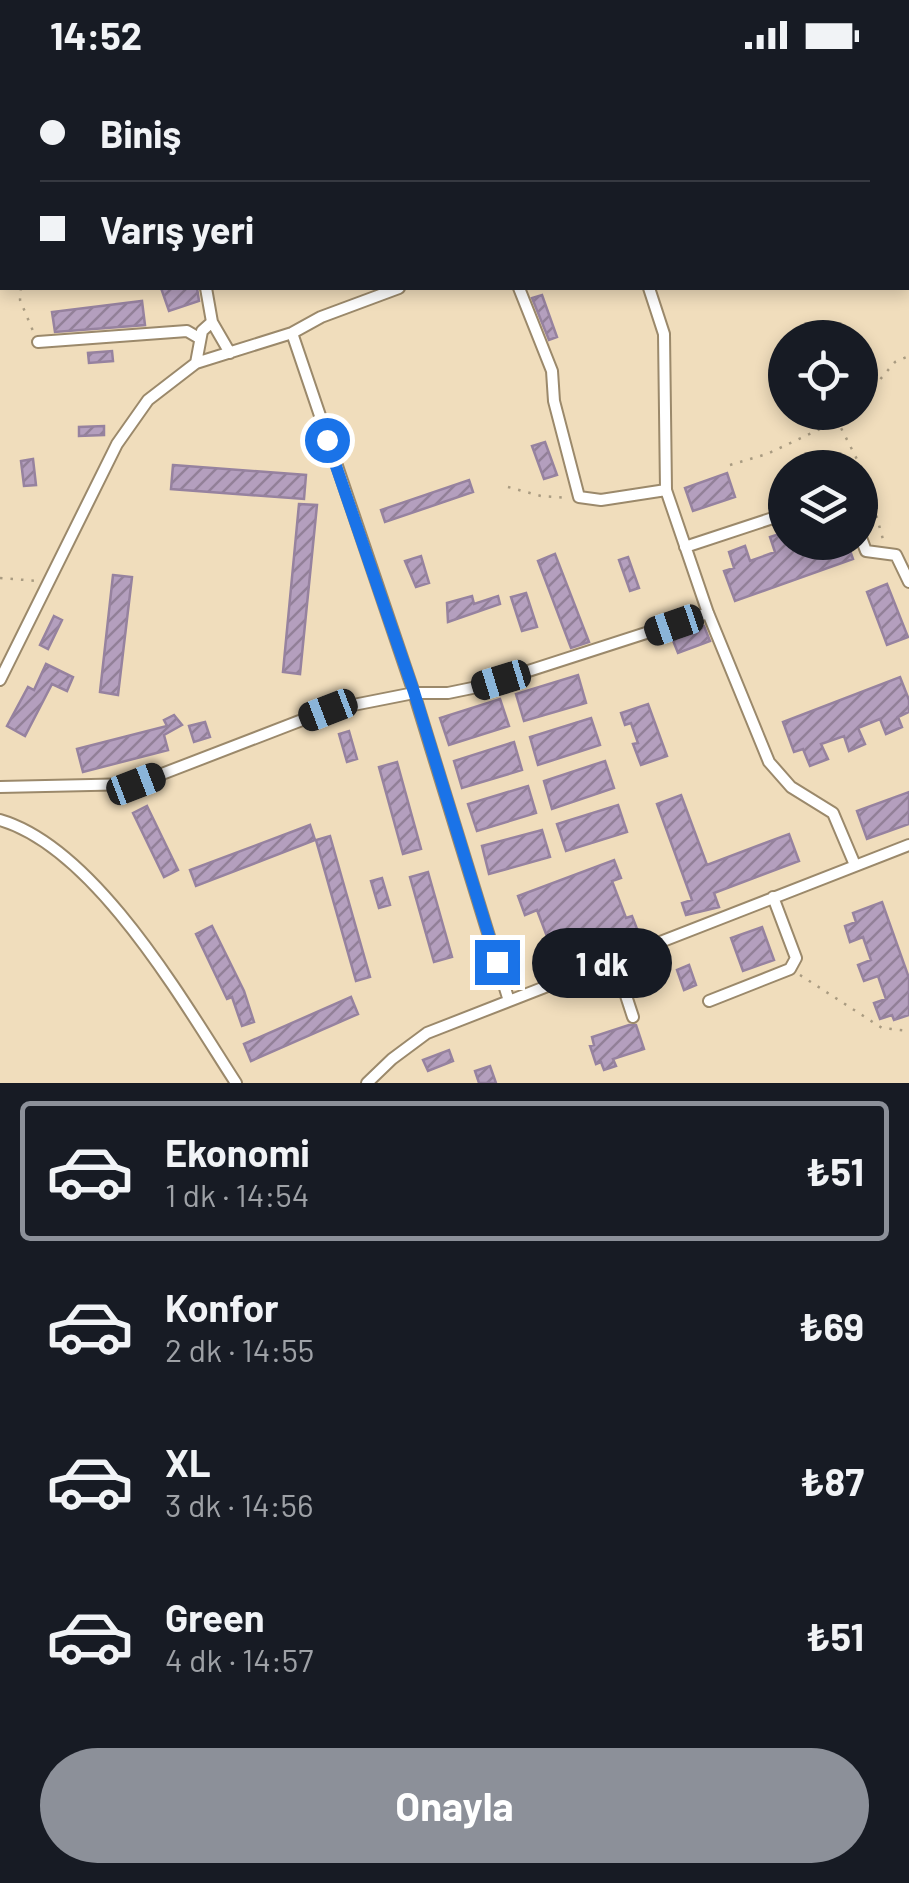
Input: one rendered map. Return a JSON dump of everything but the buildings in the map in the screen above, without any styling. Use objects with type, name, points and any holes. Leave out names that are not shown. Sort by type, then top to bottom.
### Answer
[{"type":"street","points":[[206,290],[212,322],[230,352]]},
{"type":"street","points":[[0,680],[117,444],[148,400],[196,363],[292,332],[395,290]]},
{"type":"street","points":[[519,290],[552,370],[554,401],[579,498],[600,500],[666,490]]},
{"type":"street","points":[[649,290],[664,334],[666,490],[708,613],[768,762],[790,787],[828,807],[855,865]]},
{"type":"street","points":[[196,363],[200,338],[212,322]]},
{"type":"street","points":[[38,342],[187,331],[200,338]]},
{"type":"street","points":[[292,332],[414,692],[509,1000]]},
{"type":"street","points":[[685,547],[768,520]]},
{"type":"street","points":[[878,553],[896,555],[909,582]]},
{"type":"street","points":[[0,786],[136,784],[328,710],[414,692],[448,693],[482,686],[708,613]]},
{"type":"street","points":[[0,820],[54,848],[118,910],[154,956],[236,1083]]},
{"type":"street","points":[[368,1083],[427,1033],[909,845]]},
{"type":"street","points":[[708,1001],[790,969],[796,958],[773,897]]},
{"type":"street","points":[[614,959],[633,1017]]},
{"type":"path","points":[[21,290],[20,300],[38,342]]},
{"type":"path","points":[[878,382],[895,362],[909,356]]},
{"type":"path","points":[[730,465],[767,454],[818,430]]},
{"type":"path","points":[[842,430],[865,475],[882,540],[896,555]]},
{"type":"path","points":[[508,487],[541,496],[579,498]]},
{"type":"path","points":[[0,578],[49,581]]},
{"type":"path","points":[[790,969],[882,1028],[909,1031]]},
{"type":"route","points":[[327,440],[414,692],[497,962]]}]
